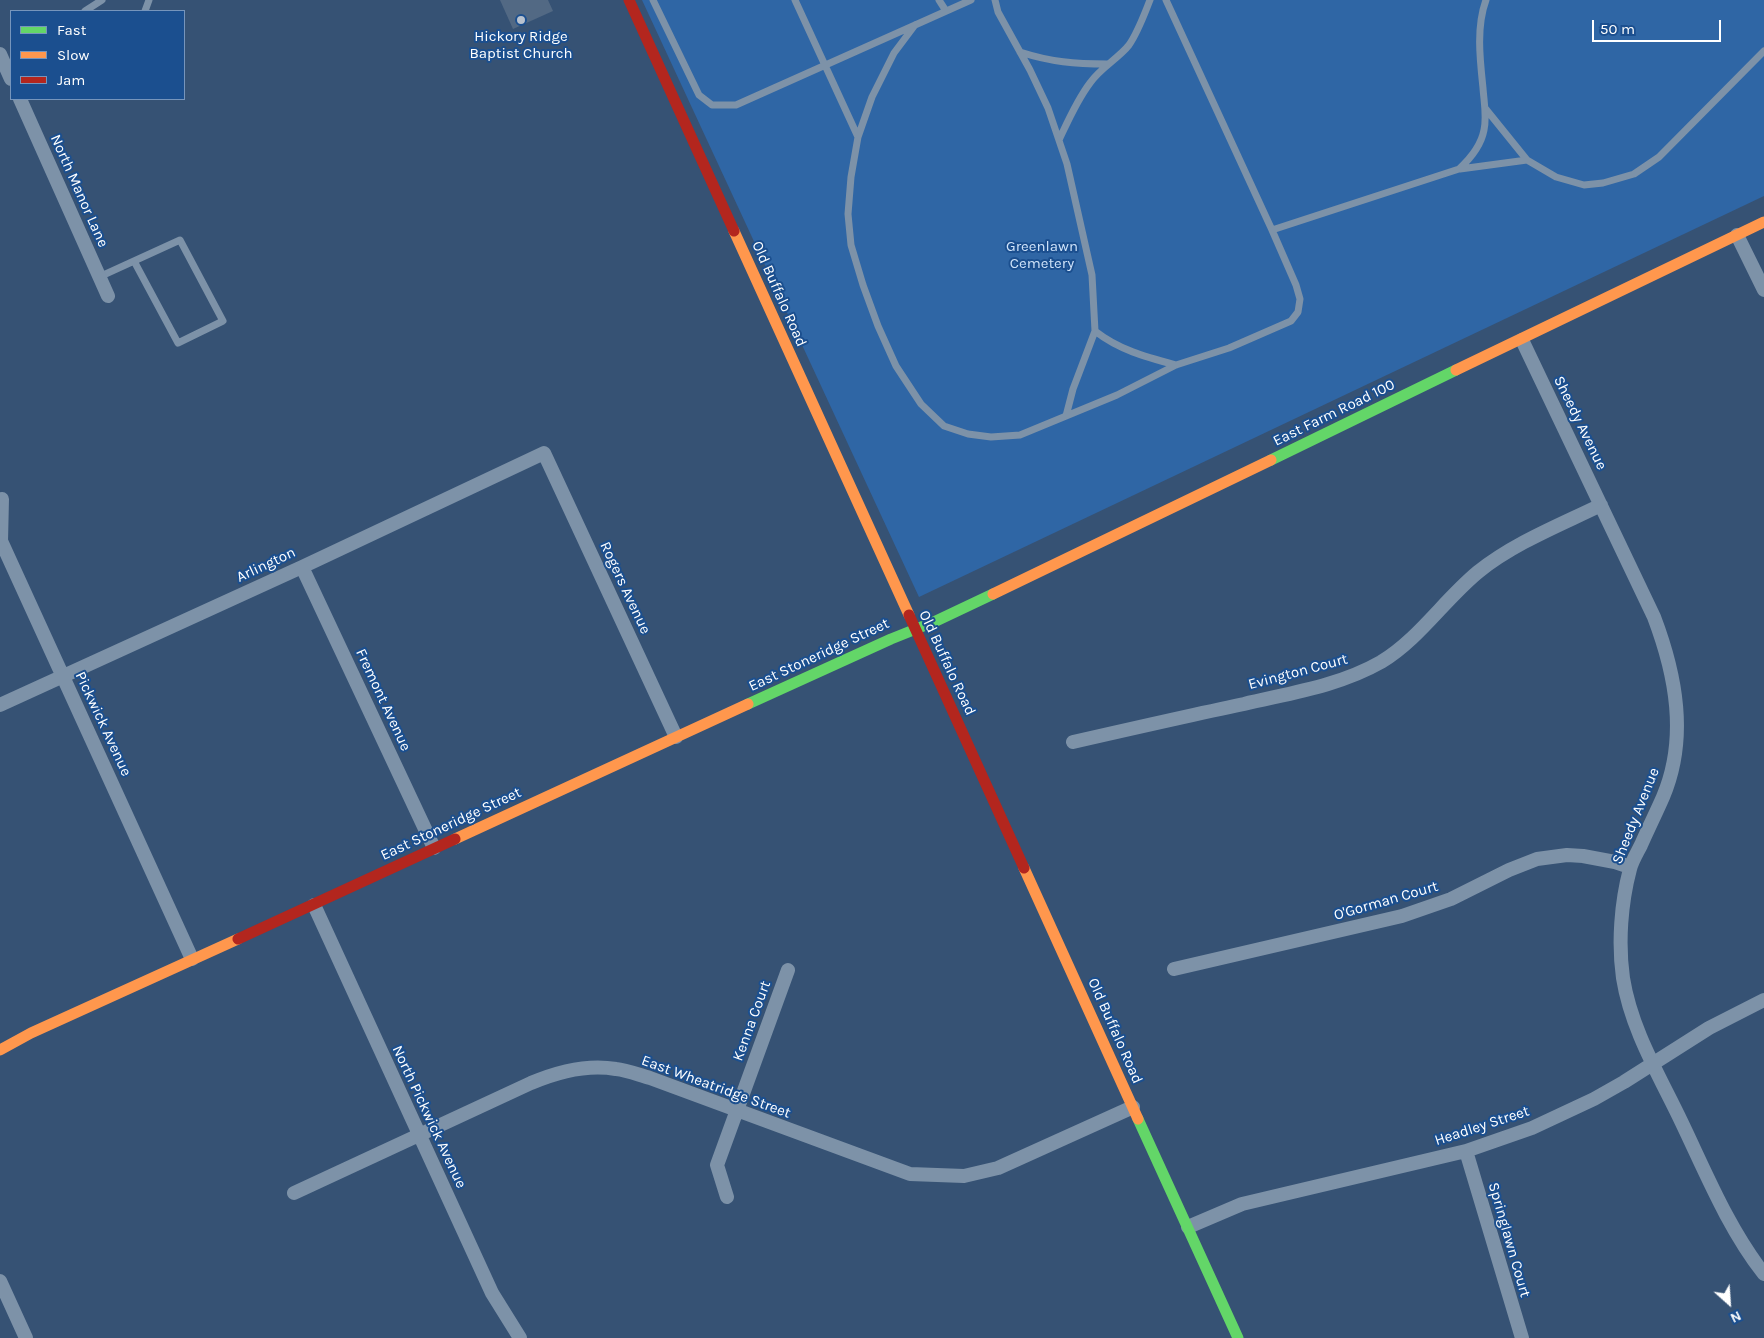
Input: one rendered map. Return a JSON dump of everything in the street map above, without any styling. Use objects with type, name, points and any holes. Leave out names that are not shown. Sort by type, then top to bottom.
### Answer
[{"type":"street","name":"Old Buffalo Road","points":[[629,0],[1238,1338]]},
{"type":"street","points":[[0,54],[10,77]]},
{"type":"street","name":"North Manor Lane","points":[[20,100],[108,296]]},
{"type":"street","name":"East Farm Road 100","points":[[915,628],[945,616],[1764,222]]},
{"type":"street","points":[[1737,235],[1764,290]]},
{"type":"street","name":"Sheedy Avenue","points":[[1522,340],[1648,604],[1662,637],[1673,678],[1678,719],[1676,753],[1668,784],[1630,867],[1620,942],[1623,978],[1632,1014],[1725,1212],[1747,1250],[1764,1274]]},
{"type":"street","name":"Arlington","points":[[0,705],[302,567],[544,453]]},
{"type":"street","name":"Rogers Avenue","points":[[544,453],[676,737]]},
{"type":"street","name":"Pickwick Avenue","points":[[2,499],[1,541],[192,959]]},
{"type":"street","name":"Evington Court","points":[[1073,742],[1297,692],[1353,676],[1382,661],[1396,651],[1463,586],[1496,559],[1514,548],[1601,505]]},
{"type":"street","name":"Fremont Avenue","points":[[302,567],[434,848]]},
{"type":"street","name":"East Stoneridge Street","points":[[0,1050],[31,1033],[314,905],[434,848],[915,628]]},
{"type":"street","name":"O'Gorman Court","points":[[1174,969],[1402,916],[1451,899],[1509,870],[1537,859],[1552,856],[1583,856],[1630,867]]},
{"type":"street","name":"North Pickwick Avenue","points":[[314,905],[492,1293],[520,1338]]},
{"type":"street","name":"Kenna Court","points":[[727,1197],[717,1165],[788,970]]},
{"type":"street","name":"Headley Street","points":[[1188,1227],[1242,1204],[1466,1151],[1515,1134],[1563,1114],[1624,1082],[1709,1028],[1764,1000]]},
{"type":"street","name":"East Wheatridge Street","points":[[294,1193],[546,1076],[580,1070],[615,1068],[650,1078],[910,1174],[964,1176],[998,1168],[1133,1107]]},
{"type":"street","name":"Springlawn Court","points":[[1466,1151],[1522,1338]]},
{"type":"street","points":[[0,1281],[26,1338]]},
{"type":"lane","points":[[87,10],[102,0]]},
{"type":"lane","points":[[653,0],[699,95],[712,105],[736,105],[971,0]]},
{"type":"lane","points":[[795,0],[858,137]]},
{"type":"lane","points":[[939,0],[946,11]]},
{"type":"lane","points":[[994,0],[998,12],[1048,108],[1067,164],[1092,275],[1095,330],[1072,389],[1066,416]]},
{"type":"lane","points":[[1059,140],[1077,103],[1090,82],[1128,46],[1150,0]]},
{"type":"lane","points":[[915,25],[894,53],[876,88],[858,137],[848,204],[851,245],[878,326],[896,366],[921,404],[944,426],[968,434],[991,437],[1020,434],[1066,416],[1117,395],[1176,365],[1229,348],[1272,330],[1291,321],[1298,312],[1300,299],[1296,285],[1166,0]]},
{"type":"lane","points":[[1459,169],[1478,147],[1484,130],[1485,108],[1480,41],[1483,9],[1486,0]]},
{"type":"lane","points":[[1485,108],[1527,160],[1556,177],[1584,185],[1603,182],[1634,174],[1659,158],[1764,51]]},
{"type":"lane","points":[[1020,52],[1039,58],[1075,64],[1108,64]]},
{"type":"lane","points":[[1272,230],[1459,169],[1527,160]]},
{"type":"lane","points":[[100,277],[134,261],[180,240],[222,321],[178,343],[134,261]]},
{"type":"lane","points":[[1095,330],[1107,341],[1137,355],[1176,365]]},
{"type":"green space","name":"Greenlawn Cemetery","points":[[642,0],[1764,0],[1764,196],[919,597]]},
{"type":"building","name":"Hickory Ridge Baptist Church","points":[[500,0],[548,0],[553,11],[513,29]]},
{"type":"traffic: fast","points":[[1271,460],[1456,370]]},
{"type":"traffic: fast","points":[[748,704],[993,594]]},
{"type":"traffic: fast","points":[[1138,1119],[1238,1338]]},
{"type":"traffic: slow","points":[[1456,370],[1764,222]]},
{"type":"traffic: slow","points":[[734,231],[909,615]]},
{"type":"traffic: slow","points":[[993,594],[1271,460]]},
{"type":"traffic: slow","points":[[455,839],[748,704]]},
{"type":"traffic: slow","points":[[1024,868],[1138,1119]]},
{"type":"traffic: slow","points":[[0,1050],[31,1033],[238,939]]},
{"type":"traffic: jam","points":[[629,0],[734,231]]},
{"type":"traffic: jam","points":[[909,615],[1024,868]]},
{"type":"traffic: jam","points":[[238,939],[455,839]]},
{"type":"place","name":"Hickory Ridge Baptist Church","points":[[521,20]]}]
